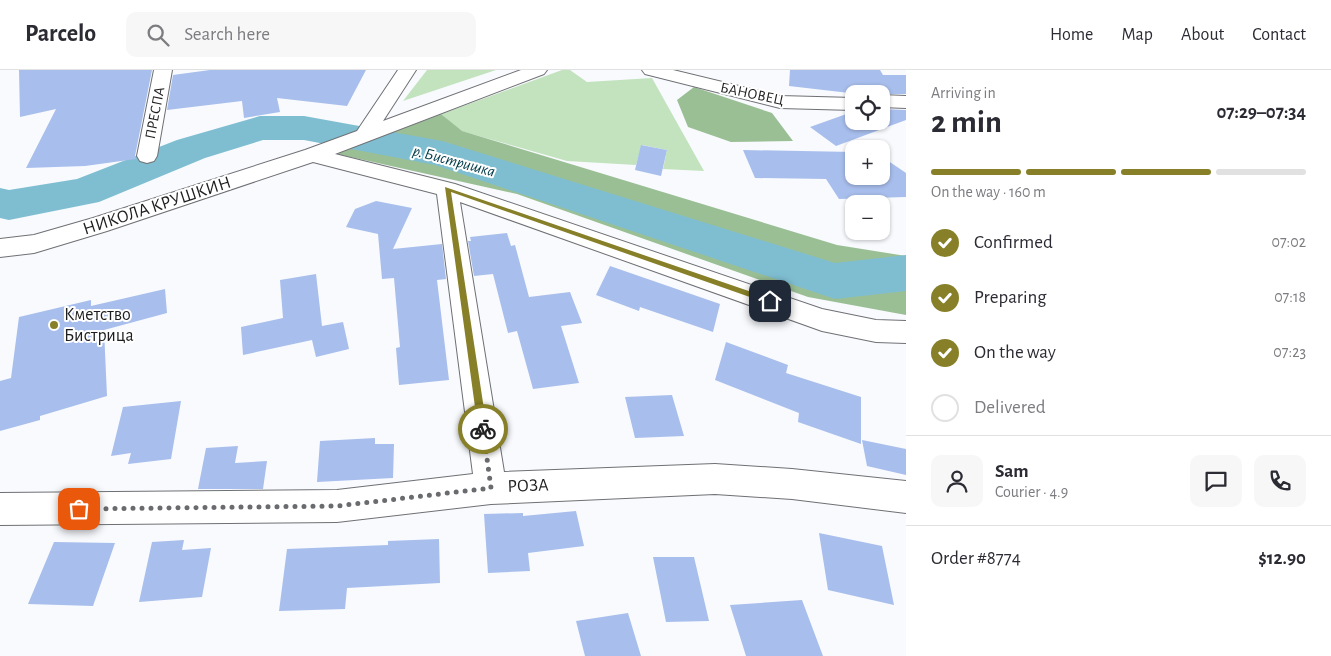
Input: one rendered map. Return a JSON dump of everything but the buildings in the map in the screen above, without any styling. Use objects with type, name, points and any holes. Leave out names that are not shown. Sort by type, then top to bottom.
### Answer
[{"type":"street","name":"ПРЕСПА","points":[[147,156],[163,70]]},
{"type":"street","points":[[364,135],[407,70]]},
{"type":"street","name":"НИКОЛА КРУШКИН","points":[[0,248],[34,244],[99,225],[318,153],[538,70]]},
{"type":"street","name":"БАНОВЕЦ","points":[[651,70],[780,102],[845,104]]},
{"type":"street","points":[[890,102],[906,102]]},
{"type":"street","points":[[318,153],[447,189],[822,320],[876,331],[906,332]]},
{"type":"street","points":[[447,189],[491,488]]},
{"type":"street","name":"РОЗА","points":[[0,509],[337,506],[491,488],[715,479],[792,484],[906,497]]},
{"type":"green space","points":[[427,70],[496,70],[403,101]]},
{"type":"green space","points":[[562,70],[570,70],[587,82],[652,78],[704,171],[663,169],[667,150],[642,145],[636,165],[567,161],[461,131],[441,114]]},
{"type":"green space","points":[[694,87],[772,113],[793,141],[731,142],[688,127],[677,100]]},
{"type":"green space","points":[[441,114],[462,131],[837,245],[906,256],[906,315],[808,297],[517,194],[337,154]]},
{"type":"waterway","name":"р. Бистришка","points":[[0,203],[9,205],[84,192],[191,149],[260,128],[304,128],[442,154],[835,281],[906,273]]},
{"type":"way so far","points":[[79,509],[337,506],[491,488],[483,429]]},
{"type":"place","name":"Кметство Бистрица","points":[[54,325]]},
{"type":"route","points":[[483,429],[447,189],[594,238],[770,301]]}]
